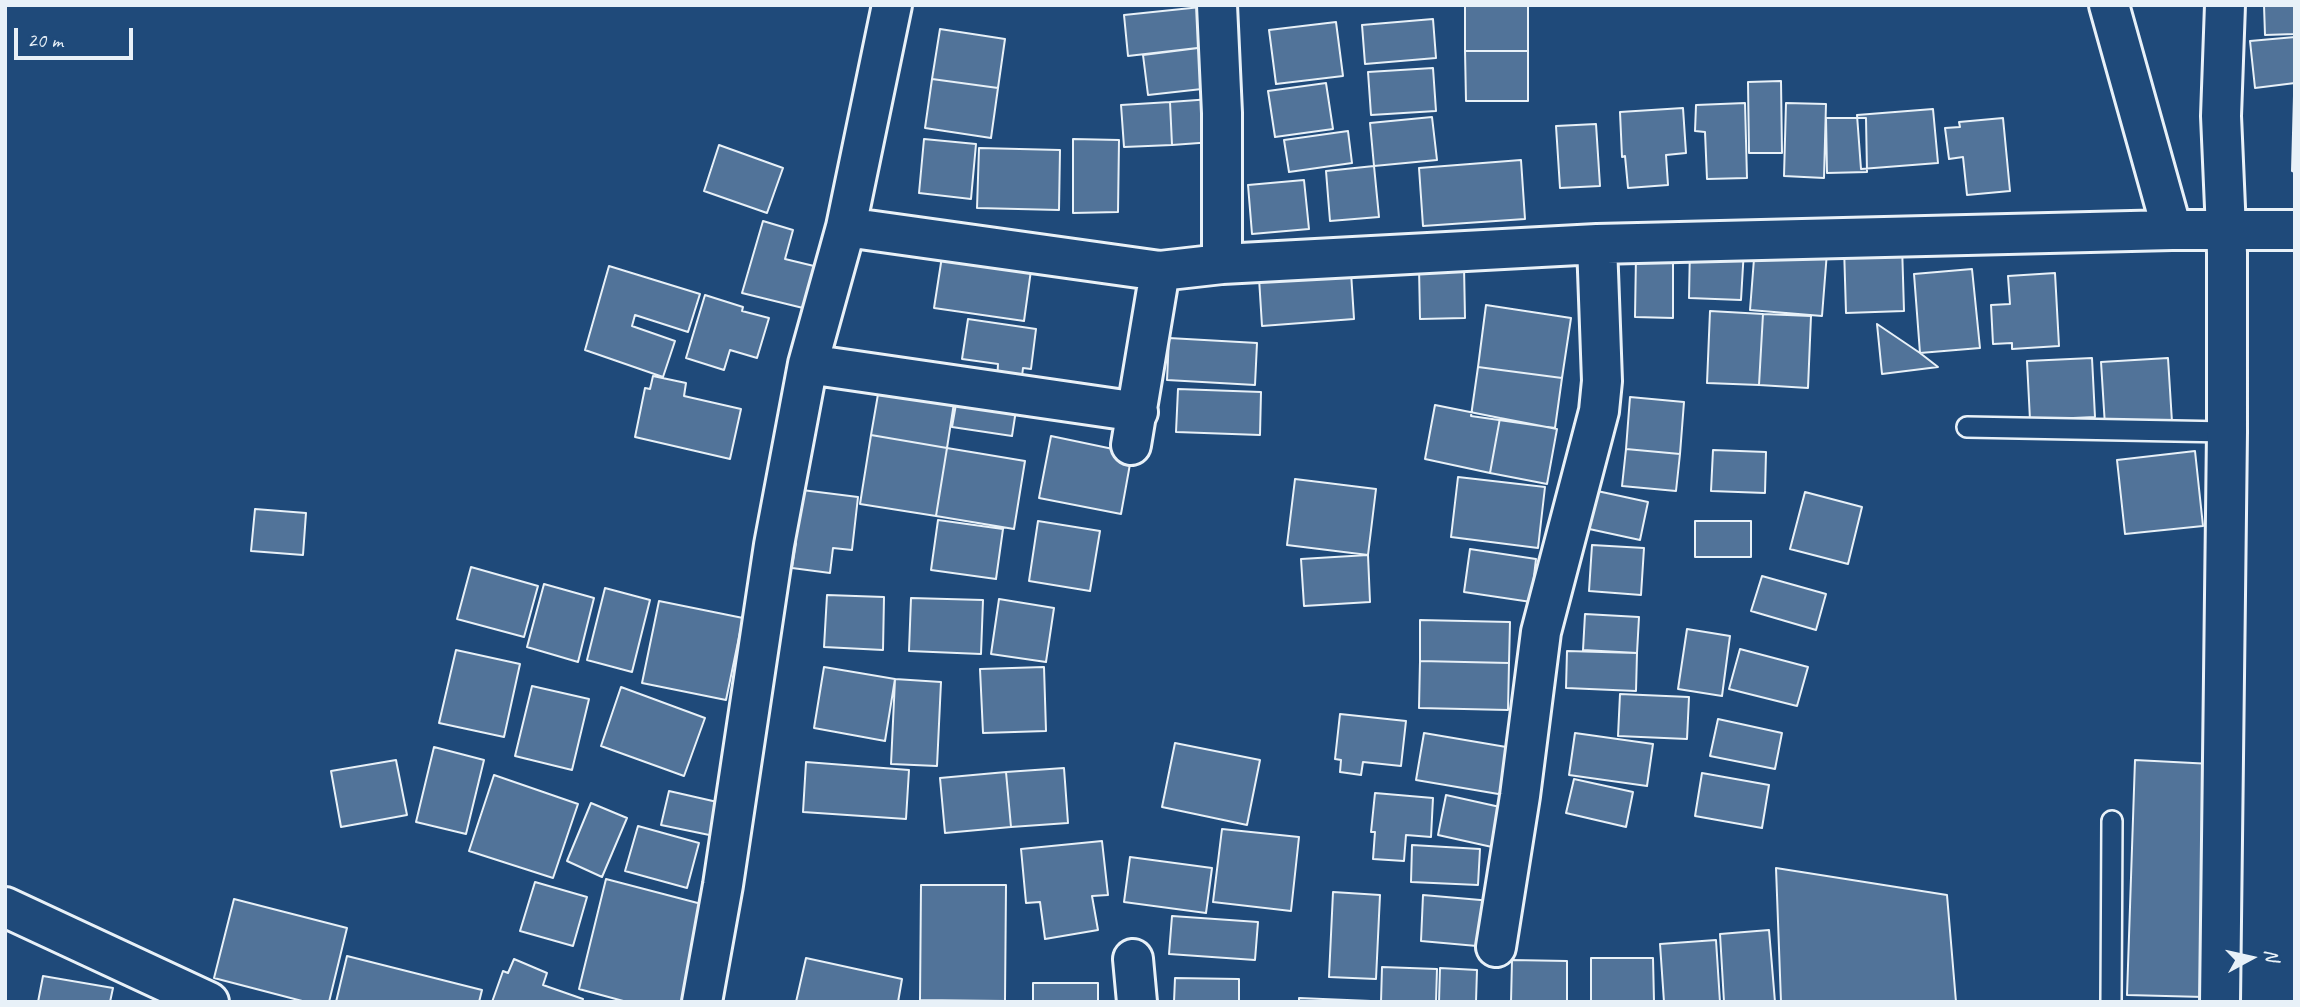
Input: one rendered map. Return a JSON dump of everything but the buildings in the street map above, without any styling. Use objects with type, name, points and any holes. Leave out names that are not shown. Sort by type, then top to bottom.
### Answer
[{"type":"street","points":[[702,1002],[725,872],[774,545],[808,364],[846,227],[892,5]]},
{"type":"street","points":[[1217,5],[1222,113],[1222,264]]},
{"type":"street","points":[[2109,5],[2172,230]]},
{"type":"street","points":[[2220,1002],[2227,432],[2226,229],[2221,116],[2225,5]]},
{"type":"street","points":[[846,227],[1160,271],[1222,264],[1597,244],[2295,229]]},
{"type":"street","points":[[1496,947],[1520,796],[1541,632],[1599,411],[1602,381],[1597,244]]},
{"type":"street","points":[[808,364],[1135,428],[1160,271]]},
{"type":"street","points":[[5,907],[209,1002]]},
{"type":"street","points":[[1133,959],[1137,1002]]},
{"type":"lane","points":[[1967,427],[2227,432]]},
{"type":"lane","points":[[2112,821],[2112,1002]]}]
